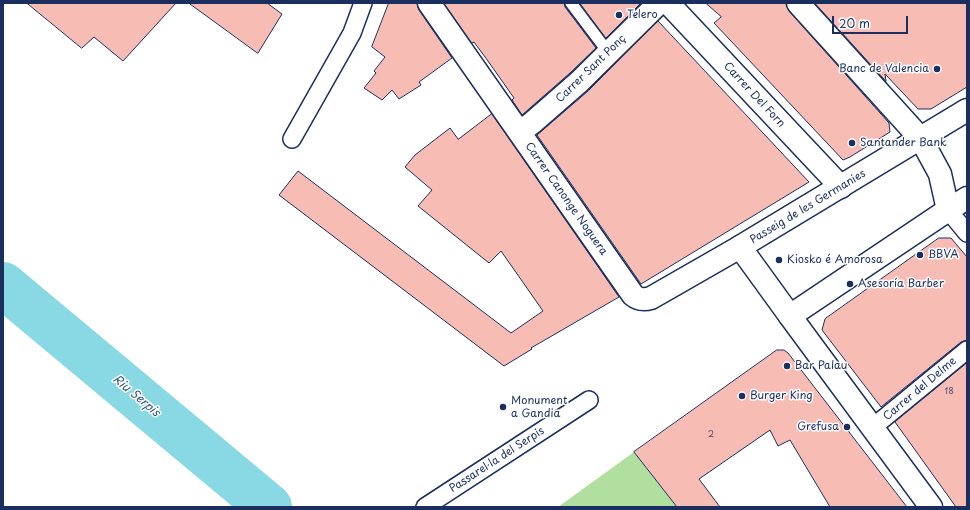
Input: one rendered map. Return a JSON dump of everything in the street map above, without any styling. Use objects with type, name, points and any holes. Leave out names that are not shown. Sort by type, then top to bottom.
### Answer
[{"type":"street","points":[[292,139],[352,33],[362,3]]},
{"type":"street","name":"Carrer Canonge Noguera","points":[[429,3],[637,299],[645,300],[651,298],[740,247]]},
{"type":"street","name":"Carrer Sant Ponç","points":[[520,132],[579,82],[659,3]]},
{"type":"street","name":"Carrer Del Forn","points":[[668,3],[841,187]]},
{"type":"street","points":[[798,3],[921,139],[940,174],[948,210],[967,233]]},
{"type":"street","name":"Passeig de les Germanies","points":[[931,507],[740,247],[967,110]]},
{"type":"street","points":[[790,316],[967,198]]},
{"type":"street","name":"Carrer del Delme","points":[[872,428],[967,350]]},
{"type":"street","name":"Passarel·la del Serpis","points":[[425,507],[589,400]]},
{"type":"lane","points":[[571,3],[608,52]]},
{"type":"green space","points":[[634,452],[677,507],[558,507]]},
{"type":"building","points":[[27,3],[176,3],[123,61],[94,37],[82,48]]},
{"type":"building","points":[[189,3],[267,3],[282,14],[258,53]]},
{"type":"building","points":[[389,3],[417,3],[419,10],[452,58],[419,82],[421,85],[399,99],[392,90],[382,100],[364,88],[376,73],[374,71],[385,57],[372,47]]},
{"type":"building","points":[[444,3],[564,3],[565,7],[596,48],[522,115],[512,100],[514,98]]},
{"type":"building","points":[[580,3],[641,3],[606,38]]},
{"type":"building","points":[[706,3],[786,3],[789,11],[889,123],[890,132],[843,160],[714,23],[721,17]]},
{"type":"building","points":[[815,3],[967,3],[967,87],[931,109],[918,109],[885,74],[886,81]]},
{"type":"building","points":[[658,21],[809,182],[641,284],[537,135],[588,91]]},
{"type":"building","points":[[492,114],[619,297],[531,348],[532,349],[504,366],[279,195],[298,171],[511,333],[543,311],[501,251],[489,263],[418,206],[432,190],[405,167],[415,155],[450,128],[458,139]]},
{"type":"building","points":[[939,238],[951,238],[967,257],[967,340],[961,342],[881,407],[822,330],[825,319]]},
{"type":"building","points":[[777,350],[784,350],[788,353],[907,507],[830,507],[790,440],[778,446],[770,430],[699,479],[720,507],[677,507],[634,452]]},
{"type":"building","points":[[967,363],[967,507],[956,507],[895,422]]},
{"type":"waterway","name":"Riu Serpis","points":[[3,285],[269,507]]},
{"type":"place","name":"Telero","points":[[619,15]]},
{"type":"place","name":"Banc de Valencia","points":[[937,69]]},
{"type":"place","name":"Santander Bank","points":[[852,143]]},
{"type":"place","name":"BBVA","points":[[920,255]]},
{"type":"place","name":"Kiosko é Amorosa","points":[[779,260]]},
{"type":"place","name":"Asesoría Barber","points":[[850,284]]},
{"type":"place","name":"Bar Palau","points":[[787,366]]},
{"type":"place","name":"Burger King","points":[[742,396]]},
{"type":"place","name":"Monument a Gandia","points":[[503,407]]},
{"type":"place","name":"Grefusa","points":[[847,427]]}]
